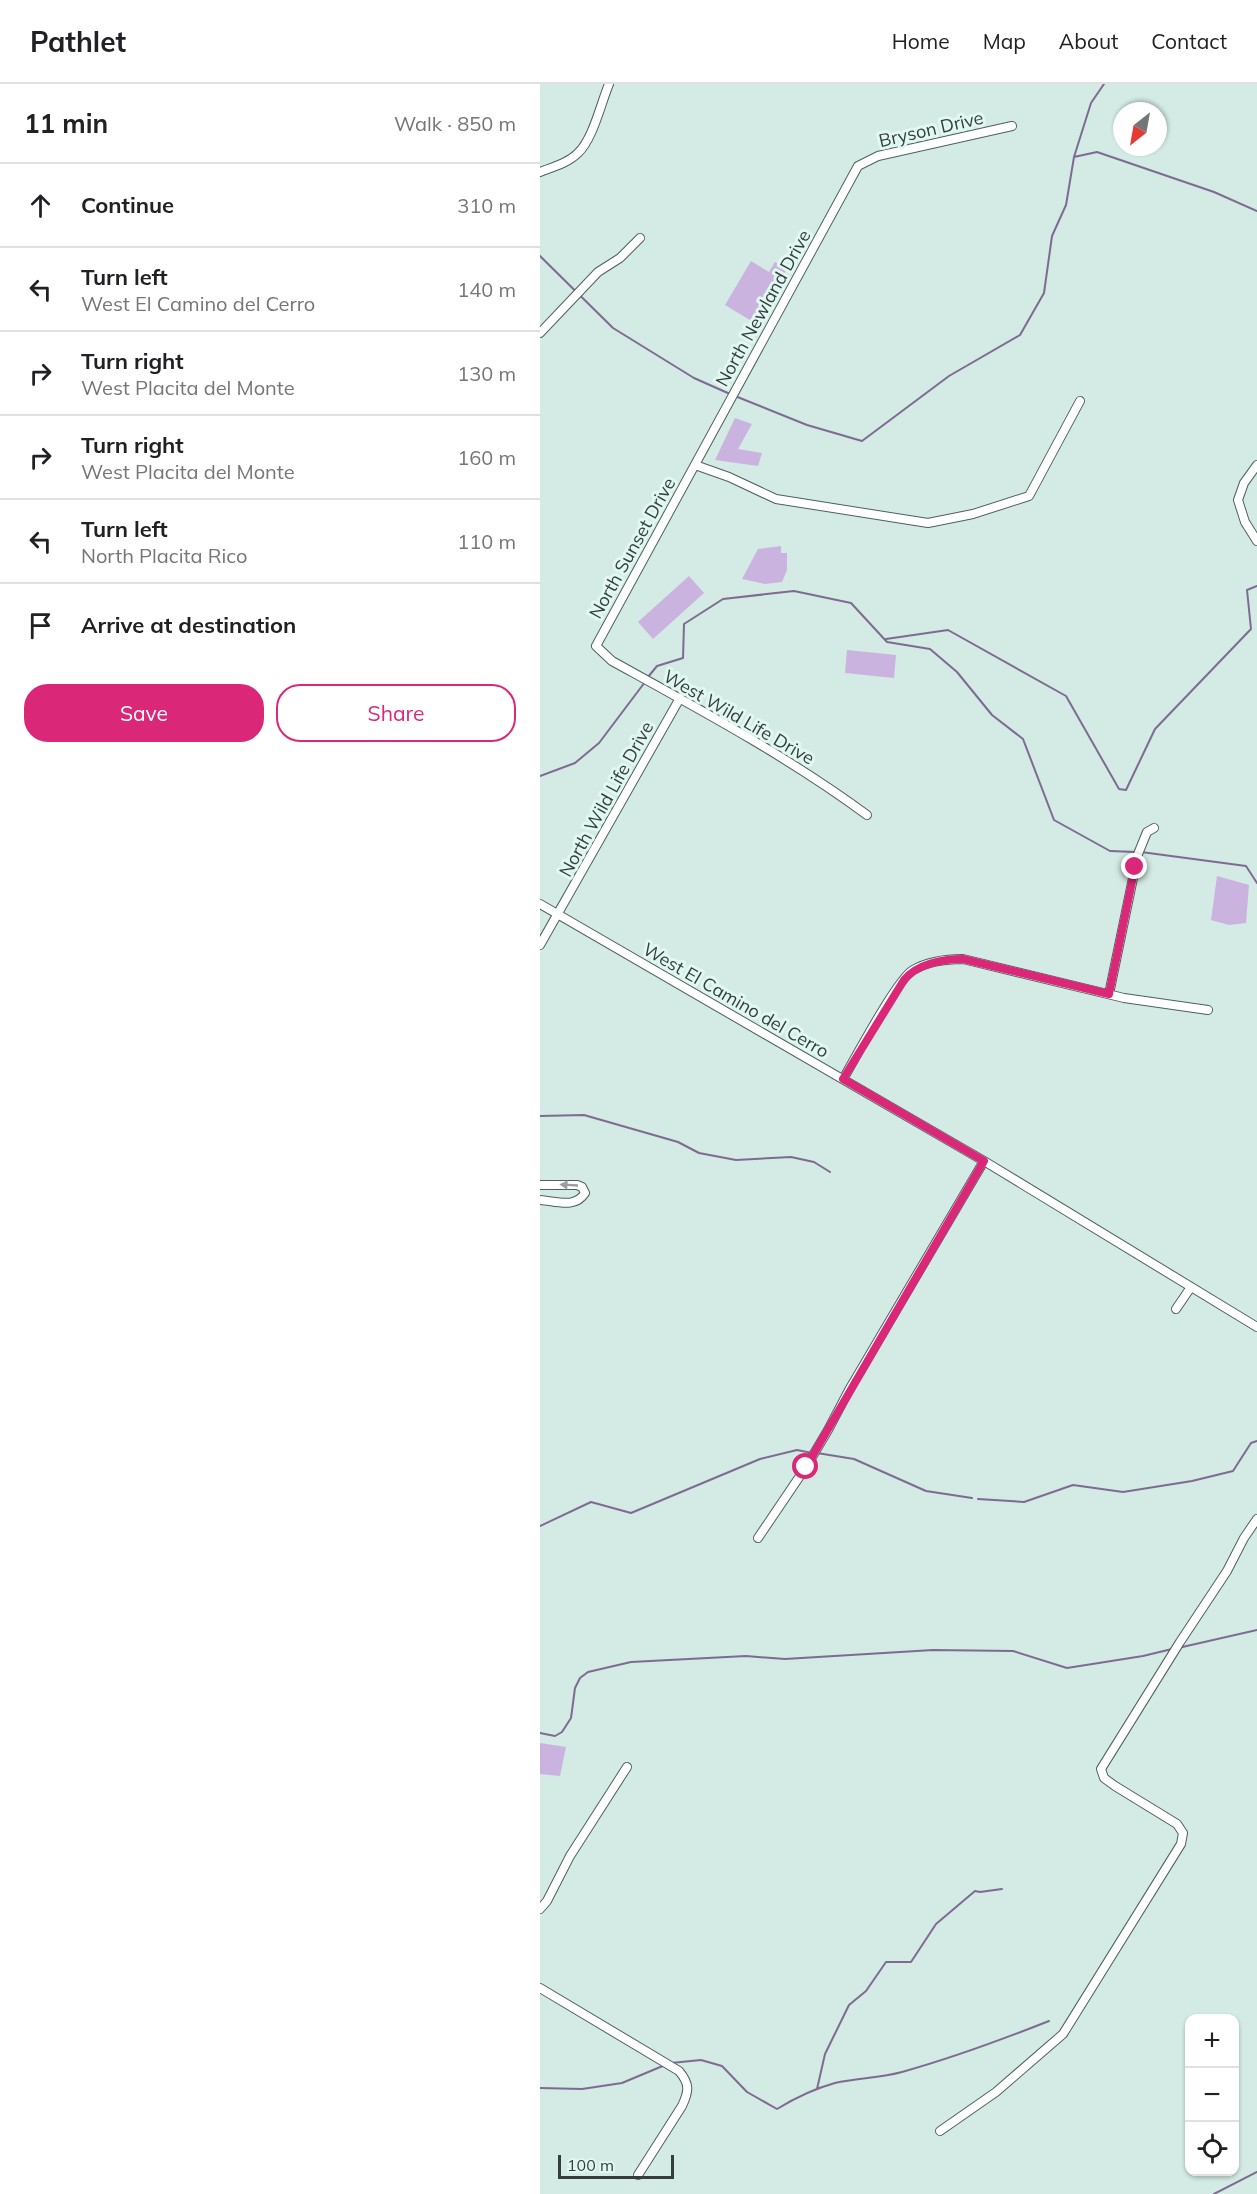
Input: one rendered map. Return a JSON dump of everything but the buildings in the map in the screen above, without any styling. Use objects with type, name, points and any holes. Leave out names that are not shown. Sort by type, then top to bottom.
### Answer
[{"type":"street","points":[[540,172],[564,162],[579,152],[591,131],[609,84]]},
{"type":"street","name":"Bryson Drive","points":[[858,166],[878,156],[1012,126]]},
{"type":"street","name":"North Newland Drive","points":[[695,465],[858,166]]},
{"type":"street","points":[[540,333],[598,272],[620,258],[640,238]]},
{"type":"street","points":[[695,465],[729,477],[776,499],[928,523],[973,514],[1029,496],[1080,400]]},
{"type":"street","name":"North Sunset Drive","points":[[596,646],[695,465]]},
{"type":"street","points":[[1257,465],[1245,483],[1238,500],[1245,522],[1257,541]]},
{"type":"street","name":"West Wild Life Drive","points":[[596,646],[612,661],[781,757],[867,815]]},
{"type":"street","name":"North Wild Life Drive","points":[[540,945],[680,698]]},
{"type":"street","points":[[1109,994],[1138,854],[1147,832],[1154,828]]},
{"type":"street","name":"West El Camino del Cerro","points":[[540,904],[984,1161],[1257,1327]]},
{"type":"street","points":[[843,1079],[912,970],[950,959],[963,959],[1109,994],[1208,1010]]},
{"type":"street","points":[[758,1538],[817,1449],[984,1161]]},
{"type":"street","points":[[540,1185],[577,1185],[582,1187],[585,1193],[574,1203],[540,1200]]},
{"type":"street","points":[[1176,1309],[1191,1287]]},
{"type":"street","points":[[940,2131],[996,2092],[1063,2034],[1181,1844],[1183,1833],[1177,1824],[1115,1786],[1104,1778],[1101,1769],[1227,1571],[1257,1519]]},
{"type":"street","points":[[540,1908],[627,1767]]},
{"type":"street","points":[[540,1988],[679,2071],[686,2079],[688,2094],[638,2175]]},
{"type":"shaded area","points":[[751,261],[769,272],[775,262],[787,269],[755,323],[725,305]]},
{"type":"shaded area","points":[[735,418],[752,424],[738,449],[762,453],[758,466],[715,460]]},
{"type":"shaded area","points":[[781,546],[781,553],[787,553],[787,570],[782,582],[765,584],[742,579],[758,549]]},
{"type":"shaded area","points":[[689,576],[704,593],[653,639],[638,622]]},
{"type":"shaded area","points":[[847,650],[896,655],[894,678],[845,673]]},
{"type":"shaded area","points":[[1217,876],[1249,885],[1246,923],[1229,925],[1211,920]]},
{"type":"shaded area","points":[[540,1743],[566,1747],[560,1776],[540,1774]]},
{"type":"waterway","points":[[1074,157],[1091,103],[1104,84]]},
{"type":"waterway","points":[[735,396],[807,425],[862,441],[949,376],[1020,335],[1044,293],[1052,236],[1066,205],[1074,157],[1097,152],[1214,192],[1257,211]]},
{"type":"waterway","points":[[540,256],[613,328],[694,378],[730,394]]},
{"type":"waterway","points":[[886,639],[948,630],[1066,696],[1119,789],[1126,790],[1155,729],[1251,629],[1247,590],[1257,586]]},
{"type":"waterway","points":[[648,677],[657,666],[683,658],[684,624],[723,599],[794,591],[851,603],[887,642],[930,649],[957,672],[992,715],[1023,739],[1054,820],[1110,851],[1136,852]]},
{"type":"waterway","points":[[540,776],[575,763],[599,743],[645,682]]},
{"type":"waterway","points":[[1141,852],[1246,866],[1257,883]]},
{"type":"waterway","points":[[540,1116],[584,1115],[678,1142],[699,1153],[736,1160],[791,1157],[814,1162],[830,1172]]},
{"type":"waterway","points":[[978,1499],[1024,1502],[1073,1485],[1123,1492],[1192,1481],[1233,1471],[1251,1443],[1257,1441]]},
{"type":"waterway","points":[[540,1526],[591,1502],[631,1513],[760,1459],[797,1450],[812,1453]]},
{"type":"waterway","points":[[817,1453],[854,1459],[926,1491],[972,1498]]},
{"type":"waterway","points":[[1178,1648],[1257,1630]]},
{"type":"waterway","points":[[540,1733],[555,1736],[562,1732],[571,1718],[575,1688],[580,1678],[588,1672],[631,1662],[746,1656],[785,1659],[933,1650],[1013,1651],[1067,1668],[1172,1649]]},
{"type":"waterway","points":[[817,2089],[825,2054],[849,2005],[866,1991],[886,1962],[911,1962],[936,1924],[975,1891],[1002,1889]]},
{"type":"waterway","points":[[671,2063],[701,2060],[722,2066],[747,2092],[777,2109],[804,2094],[827,2085],[902,2072],[1049,2021]]},
{"type":"waterway","points":[[540,2088],[582,2089],[622,2083],[665,2065]]},
{"type":"waterway","points":[[1214,2194],[1257,2172]]},
{"type":"route","points":[[806,1467],[984,1161],[843,1079],[904,980],[912,970],[931,963],[963,959],[1109,994],[1135,867]]}]
